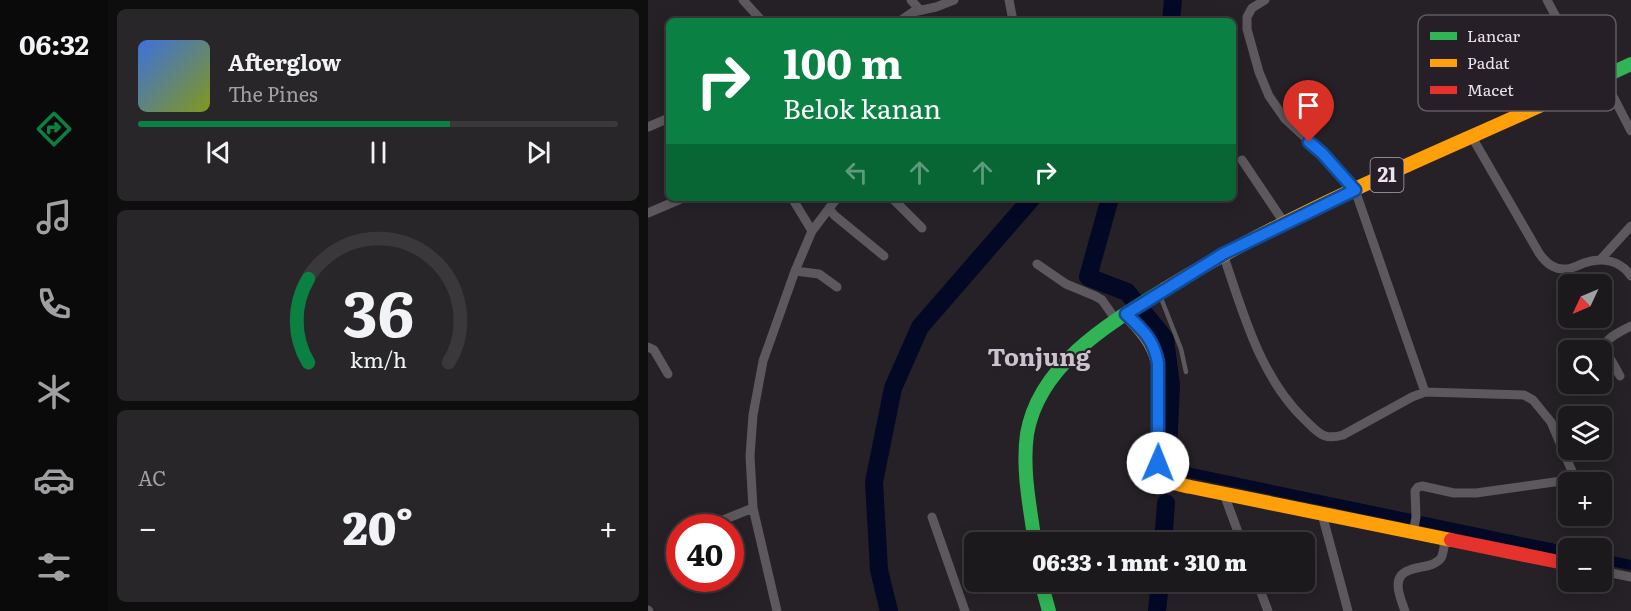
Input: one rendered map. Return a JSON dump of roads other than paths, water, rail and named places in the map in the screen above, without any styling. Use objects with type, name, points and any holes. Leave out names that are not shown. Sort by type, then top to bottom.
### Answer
[{"type":"main road","name":"21","points":[[1616,71],[1631,64]]},
{"type":"main road","name":"21","points":[[1033,532],[1026,459],[1033,415],[1049,381],[1065,361],[1090,339],[1124,315],[1223,254],[1355,190],[1529,111]]},
{"type":"main road","points":[[1124,315],[1146,334],[1156,350],[1159,473],[1167,481],[1322,514],[1414,526],[1445,539],[1558,562]]},
{"type":"main road","points":[[1044,592],[1049,611]]},
{"type":"street","points":[[743,0],[759,18]]},
{"type":"street","points":[[911,0],[920,10]]},
{"type":"street","points":[[904,18],[920,10],[954,0]]},
{"type":"street","points":[[1008,0],[1012,18]]},
{"type":"street","points":[[1265,0],[1252,8],[1247,17],[1247,29],[1258,72],[1269,96],[1284,119],[1322,153],[1355,190],[1425,392]]},
{"type":"street","points":[[1547,0],[1556,15]]},
{"type":"street","points":[[1616,108],[1631,131]]},
{"type":"street","points":[[648,127],[666,119]]},
{"type":"street","points":[[1472,137],[1545,261],[1553,267],[1566,269],[1601,259],[1620,265],[1631,276]]},
{"type":"street","points":[[1242,160],[1285,224]]},
{"type":"street","points":[[648,213],[676,201]]},
{"type":"street","points":[[794,201],[812,231]]},
{"type":"street","points":[[776,611],[753,508],[750,456],[753,415],[763,361],[801,272],[812,231],[835,215],[837,201]]},
{"type":"street","points":[[895,201],[922,228]]},
{"type":"street","points":[[835,215],[884,256]]},
{"type":"street","points":[[1601,259],[1631,226]]},
{"type":"street","points":[[1223,254],[1253,339],[1270,375],[1292,407],[1321,434],[1328,438],[1343,435],[1425,392],[1524,395],[1533,400],[1551,422],[1573,472]]},
{"type":"street","points":[[1036,264],[1066,284],[1095,296],[1124,315]]},
{"type":"street","points":[[801,272],[819,274],[837,287]]},
{"type":"street","points":[[1620,376],[1605,347],[1611,336],[1631,326]]},
{"type":"street","points":[[648,347],[654,350],[668,374]]},
{"type":"street","points":[[1414,526],[1415,491],[1418,487],[1476,493],[1558,483]]},
{"type":"street","points":[[1224,494],[1238,532]]},
{"type":"street","points":[[738,514],[753,508]]},
{"type":"street","points":[[1322,514],[1348,611]]},
{"type":"street","points":[[932,517],[965,611]]},
{"type":"street","points":[[1405,611],[1398,593],[1400,575],[1408,570],[1437,562],[1441,557],[1445,539]]},
{"type":"street","points":[[1612,573],[1631,576]]},
{"type":"street","points":[[1261,592],[1268,611]]},
{"type":"lane","points":[[1154,296],[1180,349],[1186,372]]},
{"type":"waterway","points":[[1171,18],[1173,0]]},
{"type":"waterway","points":[[889,611],[879,570],[874,482],[893,388],[920,327],[1029,201]]},
{"type":"waterway","points":[[1109,201],[1088,277],[1127,292],[1165,339],[1171,385],[1167,473]]},
{"type":"waterway","points":[[1167,468],[1558,550]]},
{"type":"waterway","points":[[1164,532],[1166,503]]},
{"type":"waterway","points":[[1612,561],[1631,565]]},
{"type":"waterway","points":[[1157,611],[1159,592]]},
{"type":"district","name":"Tonjung","points":[[1039,358]]}]
